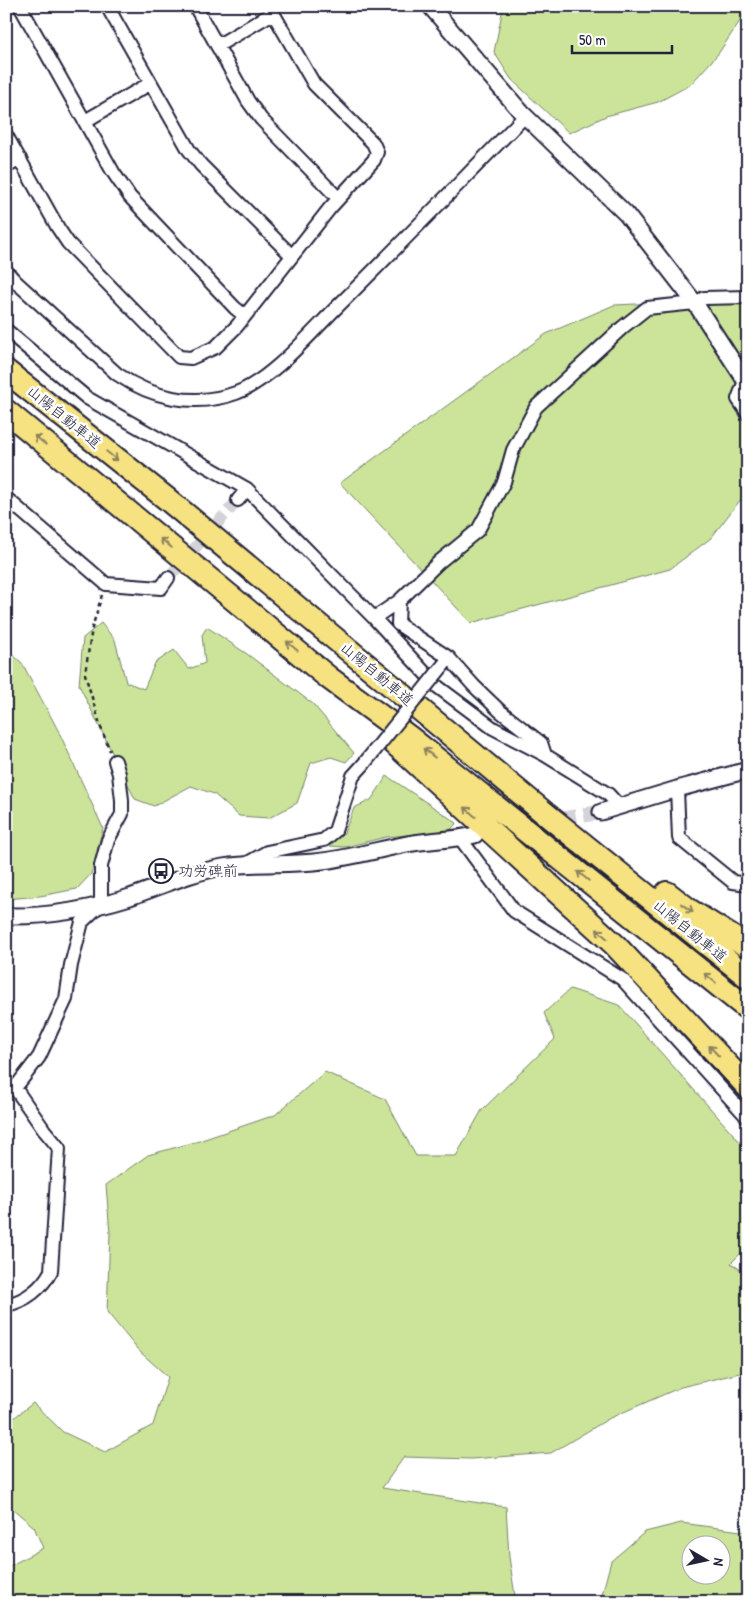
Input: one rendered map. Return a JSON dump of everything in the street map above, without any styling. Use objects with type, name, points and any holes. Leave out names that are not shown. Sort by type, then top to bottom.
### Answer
[{"type":"highway","name":"山陽自動車道","points":[[6,371],[167,499],[547,815],[748,977]]},
{"type":"highway","name":"山陽自動車道","points":[[6,412],[329,678],[431,755],[748,1009]]},
{"type":"highway","points":[[167,499],[505,769],[688,910],[748,947]]},
{"type":"highway","points":[[329,678],[387,736],[615,946],[748,1087]]},
{"type":"street","points":[[20,6],[128,195],[235,308],[245,316]]},
{"type":"street","points":[[107,6],[189,150],[201,165],[292,256]]},
{"type":"street","points":[[195,6],[248,101],[261,119],[338,198]]},
{"type":"street","points":[[430,6],[525,116],[626,214],[695,303],[747,382],[738,400],[748,414]]},
{"type":"street","points":[[6,135],[68,243],[179,357],[191,358],[216,348],[245,316],[338,198],[374,160],[376,152],[373,143],[314,84],[271,10],[217,46]]},
{"type":"street","points":[[85,121],[151,83]]},
{"type":"street","points":[[6,271],[117,374],[130,383],[157,394],[181,400],[201,400],[235,393],[254,384],[277,366],[374,271],[525,116]]},
{"type":"street","points":[[6,167],[20,159]]},
{"type":"street","points":[[374,618],[399,601],[439,562],[478,530],[504,482],[512,450],[536,407],[623,327],[647,308],[695,303],[704,298],[748,297]]},
{"type":"street","points":[[6,330],[87,398],[247,489],[374,618],[438,687],[493,728],[545,755],[608,794],[619,806]]},
{"type":"street","points":[[238,500],[247,489]]},
{"type":"street","points":[[6,498],[106,584],[161,588],[168,578]]},
{"type":"street","points":[[399,601],[398,624],[447,661],[500,711],[541,743],[545,755]]},
{"type":"street","points":[[246,864],[267,852],[324,840],[335,831],[353,776],[364,765],[447,661]]},
{"type":"street","points":[[6,1305],[15,1303],[33,1294],[46,1280],[51,1270],[60,1148],[10,1089],[39,1057],[66,999],[71,966],[82,922],[101,904],[100,866],[108,840],[122,814],[119,774],[115,761]]},
{"type":"street","points":[[602,812],[748,770]]},
{"type":"street","points":[[677,789],[679,838],[733,882],[748,884]]},
{"type":"street","points":[[6,916],[66,911],[101,904],[129,897],[178,878],[222,867],[349,858],[408,844],[468,837],[514,910],[622,979],[748,1118]]},
{"type":"path","points":[[106,584],[92,628],[85,674],[101,728],[115,761]]},
{"type":"green space","points":[[502,6],[748,6],[748,9],[718,54],[690,85],[658,102],[606,116],[569,133],[511,79],[494,52]]},
{"type":"green space","points":[[748,299],[748,490],[711,538],[670,569],[471,623],[340,483],[546,334],[614,305]]},
{"type":"green space","points":[[101,623],[115,640],[126,682],[144,689],[155,663],[174,650],[189,669],[205,663],[202,635],[207,627],[247,654],[313,704],[354,753],[346,762],[331,757],[311,763],[297,803],[269,818],[239,816],[214,794],[191,786],[154,806],[135,799],[79,685],[83,638]]},
{"type":"green space","points":[[6,649],[22,663],[58,730],[103,828],[91,874],[77,889],[40,896],[6,899]]},
{"type":"green space","points":[[387,776],[457,823],[449,831],[386,837],[345,847],[329,846],[344,833],[354,808],[371,800]]},
{"type":"green space","points":[[570,989],[619,1005],[748,1151],[748,1246],[731,1263],[748,1275],[748,1371],[681,1387],[610,1418],[551,1453],[471,1459],[404,1457],[382,1488],[506,1507],[509,1557],[516,1602],[6,1602],[6,1568],[43,1548],[34,1527],[6,1503],[6,1424],[33,1403],[63,1432],[105,1452],[153,1425],[168,1377],[138,1350],[107,1312],[110,1233],[106,1185],[148,1155],[199,1141],[275,1115],[325,1072],[385,1099],[416,1156],[456,1156],[482,1110],[555,1039],[544,1013]]},
{"type":"green space","points":[[681,1523],[748,1532],[748,1602],[600,1602],[611,1561],[645,1532]]},
{"type":"tunnel","points":[[168,578],[238,500]]},
{"type":"tunnel","points":[[516,828],[601,812]]},
{"type":"place","name":"功労碑前","points":[[161,871]]}]
